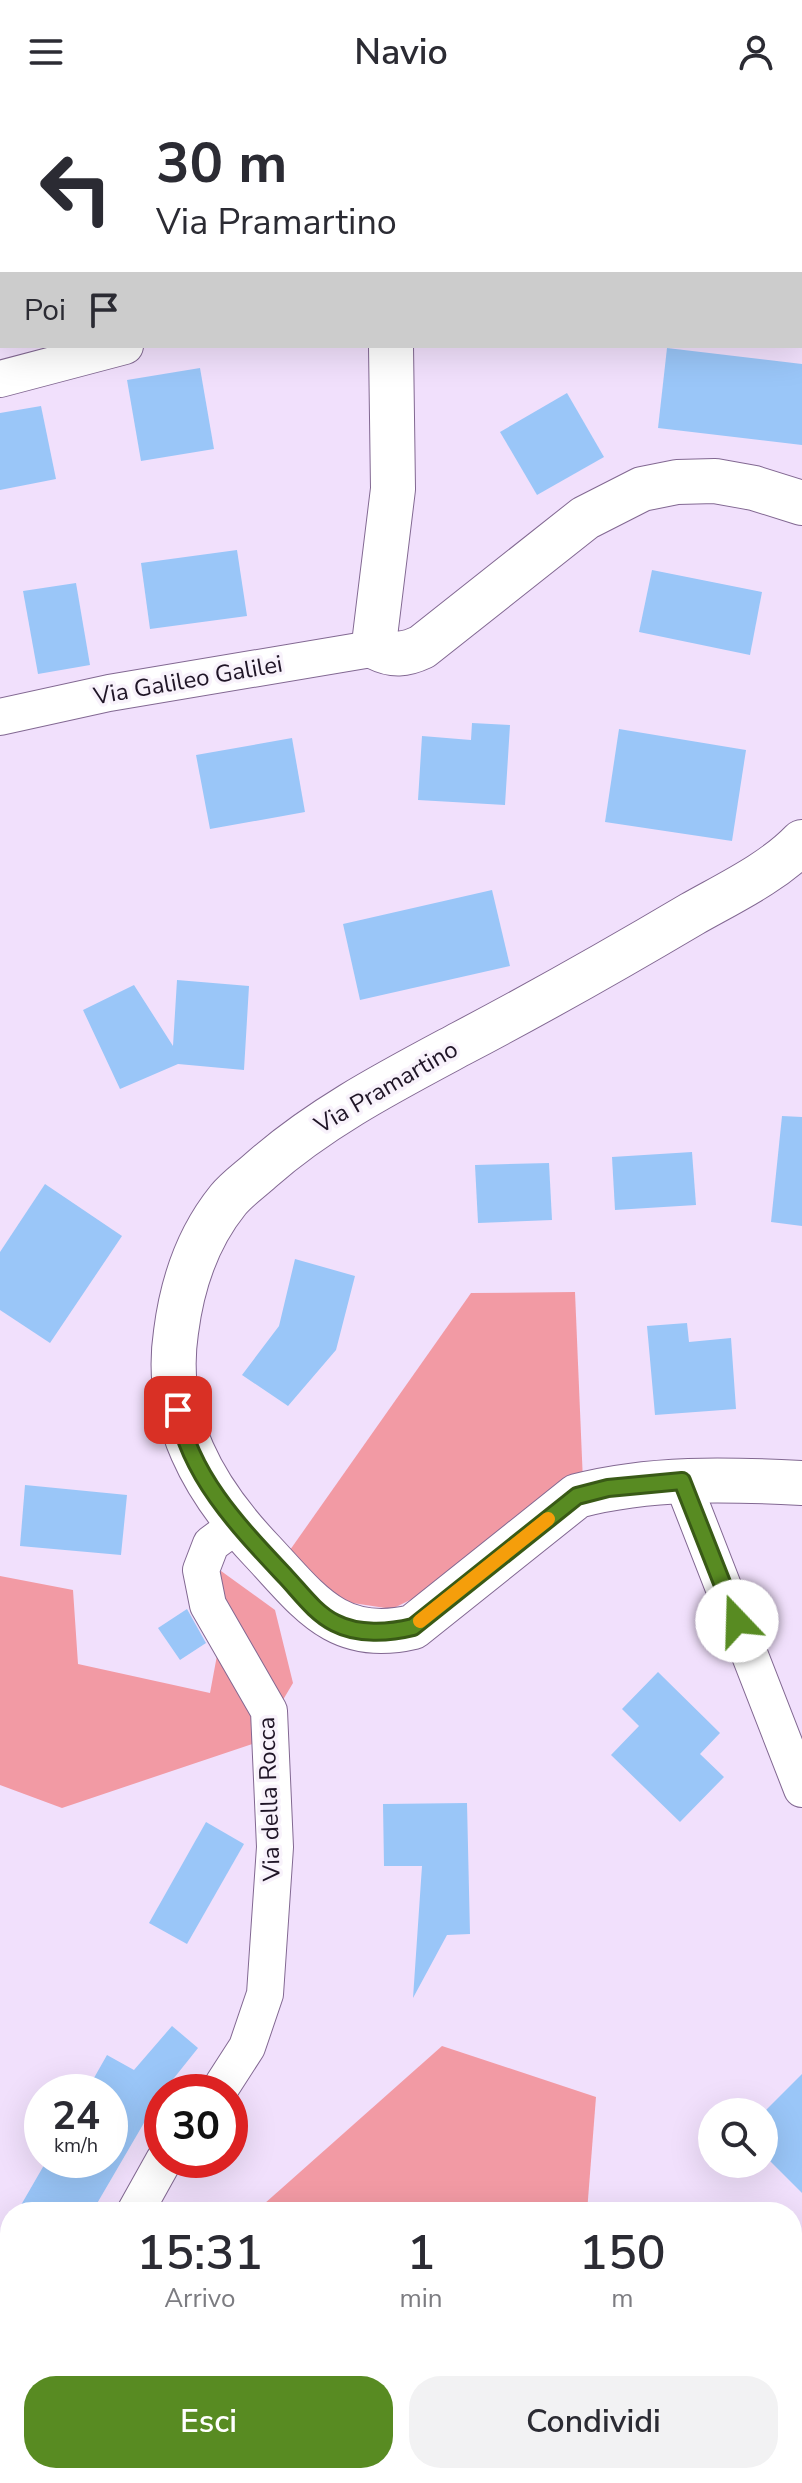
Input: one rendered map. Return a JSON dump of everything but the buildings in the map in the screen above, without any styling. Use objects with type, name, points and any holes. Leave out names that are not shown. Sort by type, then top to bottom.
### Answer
[{"type":"street","points":[[0,379],[117,348]]},
{"type":"street","points":[[391,348],[393,489],[377,648],[388,653],[406,654],[422,647],[585,518],[642,489],[677,482],[715,481],[754,488],[802,503]]},
{"type":"street","name":"Via Galileo Galilei","points":[[0,717],[109,693],[377,648]]},
{"type":"street","name":"Via Pramartino","points":[[802,842],[767,870],[590,975],[341,1108],[279,1155],[229,1198],[206,1232],[190,1272],[173,1351],[182,1431],[193,1458],[237,1525],[317,1610],[336,1624],[391,1632],[413,1627],[577,1496],[608,1488],[682,1481],[802,1483]]},
{"type":"street","points":[[682,1481],[802,1789]]},
{"type":"street","name":"Via della Rocca","points":[[230,2074],[247,2047],[265,1994],[275,1847],[269,1711],[208,1605],[201,1570],[211,1544],[237,1525]]},
{"type":"street","points":[[141,2202],[154,2178]]},
{"type":"shaded area","points":[[575,1292],[583,1482],[442,1584],[392,1609],[333,1600],[290,1550],[471,1293]]},
{"type":"shaded area","points":[[192,1550],[275,1610],[293,1683],[258,1742],[62,1808],[0,1785],[0,1576],[73,1590],[78,1664],[210,1693],[218,1650]]},
{"type":"shaded area","points":[[442,2046],[596,2097],[588,2202],[266,2202]]},
{"type":"slow traffic","points":[[420,1621],[548,1519]]},
{"type":"route","points":[[178,1410],[182,1431],[193,1458],[237,1525],[317,1610],[336,1624],[365,1631],[391,1632],[413,1627],[577,1496],[608,1488],[682,1481],[737,1621]]}]
